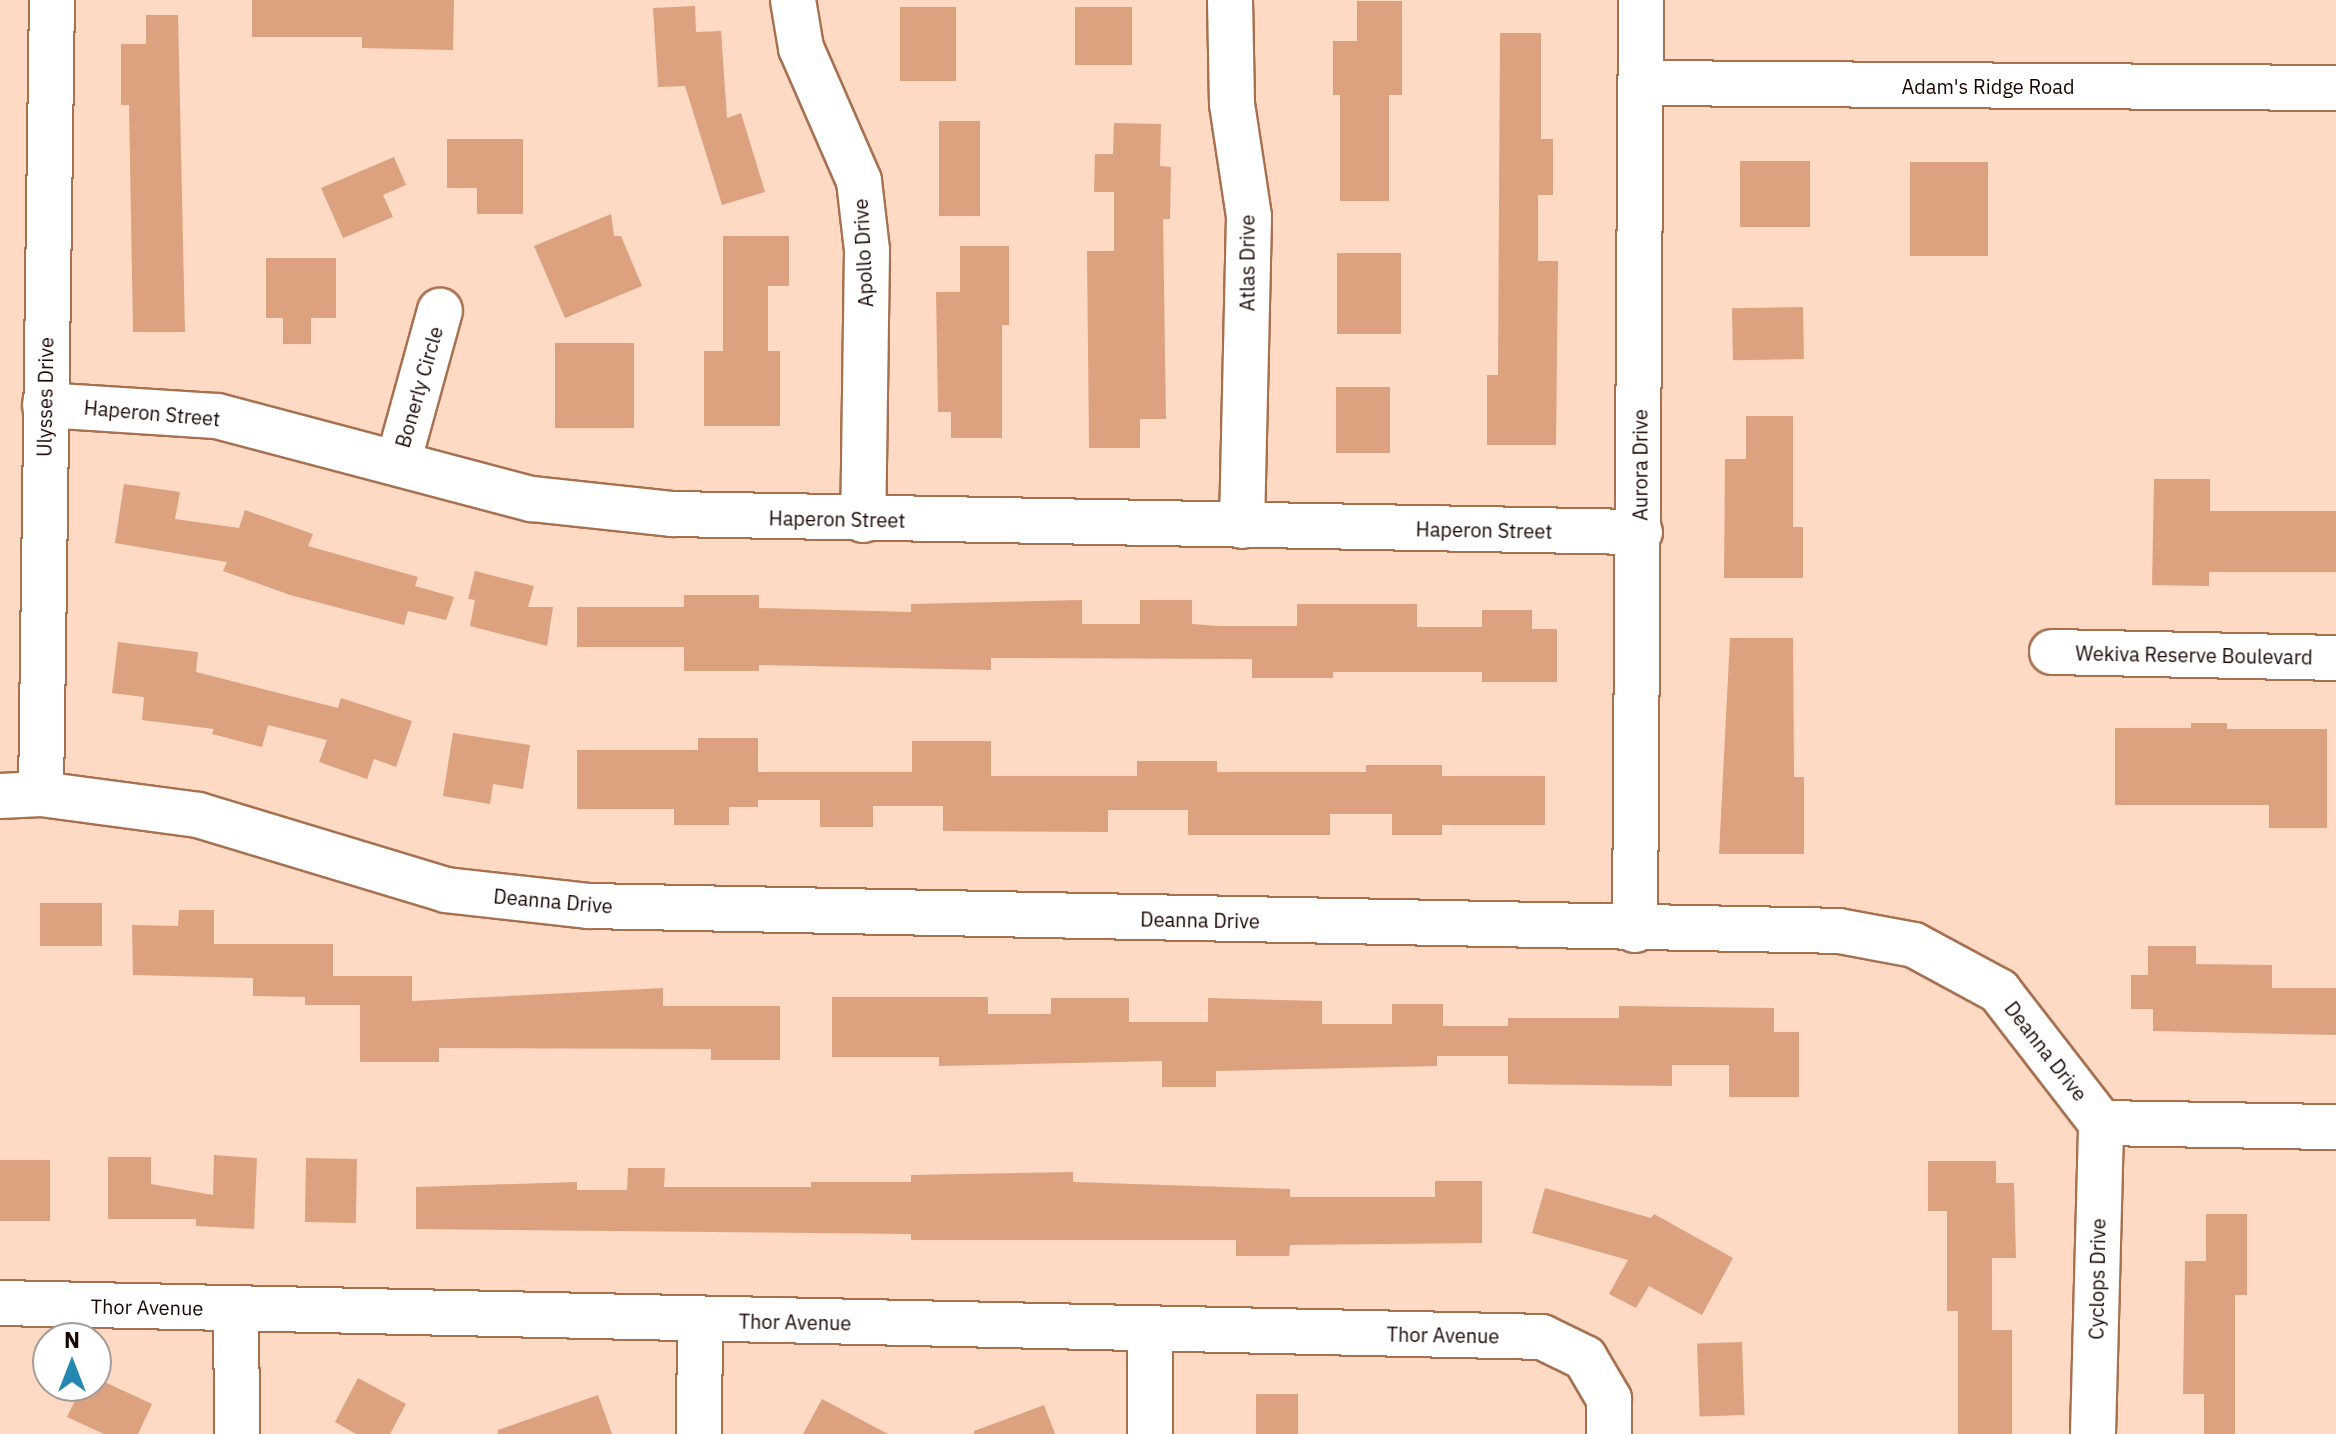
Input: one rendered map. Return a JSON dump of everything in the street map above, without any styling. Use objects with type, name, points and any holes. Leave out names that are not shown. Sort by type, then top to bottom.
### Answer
[{"type":"street","name":"Ulysses Drive","points":[[20,795],[45,405],[52,0]]},
{"type":"street","name":"Apollo Drive","points":[[793,0],[801,48],[859,181],[867,250],[863,520]]},
{"type":"street","name":"Atlas Drive","points":[[1230,0],[1232,104],[1249,217],[1242,526]]},
{"type":"street","name":"Aurora Drive","points":[[1635,930],[1640,532],[1641,0]]},
{"type":"street","name":"Adam's Ridge Road","points":[[1640,83],[2336,88]]},
{"type":"street","name":"Bonerly Circle","points":[[398,463],[440,311]]},
{"type":"street","name":"Haperon Street","points":[[45,405],[217,416],[532,499],[672,514],[863,520],[1640,532]]},
{"type":"street","name":"Wekiva Reserve Boulevard","points":[[2052,652],[2336,658]]},
{"type":"street","name":"Deanna Drive","points":[[20,795],[198,815],[446,890],[588,906],[1635,930],[1839,931],[1914,945],[1999,991],[2101,1123]]},
{"type":"street","points":[[2101,1123],[2336,1127]]},
{"type":"street","name":"Cyclops Drive","points":[[2093,1434],[2101,1123]]},
{"type":"street","name":"Thor Avenue","points":[[0,1303],[700,1321],[1542,1337],[1585,1358],[1609,1399],[1609,1434]]},
{"type":"street","points":[[236,1310],[237,1434]]},
{"type":"street","points":[[699,1434],[700,1321]]},
{"type":"street","points":[[1150,1329],[1150,1434]]},
{"type":"building","points":[[252,0],[454,0],[453,50],[362,48],[362,37],[252,37]]},
{"type":"building","points":[[1357,1],[1402,1],[1402,95],[1389,95],[1389,201],[1340,201],[1340,95],[1333,95],[1333,41],[1357,41]]},
{"type":"building","points":[[695,6],[696,32],[721,31],[727,118],[741,113],[765,192],[722,205],[685,86],[658,87],[653,8]]},
{"type":"building","points":[[900,7],[956,7],[956,81],[900,81]]},
{"type":"building","points":[[1075,7],[1132,7],[1132,65],[1075,65]]},
{"type":"building","points":[[146,15],[178,15],[185,332],[133,332],[129,105],[121,105],[121,44],[146,44]]},
{"type":"building","points":[[1500,33],[1541,33],[1541,139],[1553,139],[1553,195],[1538,195],[1538,261],[1558,261],[1556,445],[1487,445],[1487,375],[1498,375]]},
{"type":"building","points":[[939,121],[980,121],[980,216],[939,216]]},
{"type":"building","points":[[1114,123],[1161,124],[1160,166],[1171,167],[1170,219],[1163,219],[1166,419],[1140,419],[1140,448],[1089,448],[1087,251],[1114,251],[1114,192],[1094,192],[1095,154],[1113,154]]},
{"type":"building","points":[[447,139],[523,139],[523,214],[477,214],[477,188],[447,188]]},
{"type":"building","points":[[394,157],[406,185],[383,195],[393,217],[343,238],[321,188]]},
{"type":"building","points":[[1740,161],[1810,161],[1810,227],[1740,227]]},
{"type":"building","points":[[1910,162],[1988,162],[1988,256],[1910,256]]},
{"type":"building","points":[[611,214],[614,236],[621,236],[642,286],[565,318],[534,246]]},
{"type":"building","points":[[723,236],[789,236],[789,286],[768,286],[768,351],[780,351],[780,426],[704,426],[704,351],[723,351]]},
{"type":"building","points":[[960,246],[1009,246],[1009,325],[1002,325],[1002,438],[951,438],[951,412],[938,412],[936,292],[960,292]]},
{"type":"building","points":[[1337,253],[1401,253],[1401,334],[1337,334]]},
{"type":"building","points":[[266,258],[336,258],[336,318],[311,318],[311,344],[283,344],[283,318],[266,318]]},
{"type":"building","points":[[1803,307],[1804,359],[1733,360],[1732,308]]},
{"type":"building","points":[[555,343],[634,343],[634,428],[555,428]]},
{"type":"building","points":[[1336,387],[1390,387],[1390,453],[1336,453]]},
{"type":"building","points":[[1746,416],[1793,416],[1793,527],[1803,527],[1803,578],[1724,578],[1725,459],[1746,459]]},
{"type":"building","points":[[2154,479],[2210,479],[2210,511],[2336,511],[2336,572],[2209,572],[2209,586],[2152,585]]},
{"type":"building","points":[[124,484],[180,492],[175,519],[239,528],[245,510],[313,534],[308,546],[418,577],[415,586],[454,597],[446,620],[408,611],[404,625],[290,595],[223,571],[227,562],[115,543]]},
{"type":"building","points":[[475,571],[534,586],[528,607],[553,607],[547,646],[470,626],[475,600],[468,599]]},
{"type":"building","points":[[684,595],[759,595],[759,608],[911,612],[911,604],[1082,600],[1082,624],[1140,624],[1140,600],[1192,600],[1192,624],[1218,626],[1297,626],[1297,604],[1417,604],[1417,627],[1482,627],[1482,610],[1532,610],[1532,629],[1557,629],[1557,682],[1482,682],[1482,672],[1333,672],[1333,678],[1252,678],[1252,659],[991,658],[991,670],[759,665],[759,671],[684,671],[684,647],[577,647],[577,607],[684,607]]},
{"type":"building","points":[[1730,638],[1793,638],[1794,777],[1804,777],[1804,854],[1719,854]]},
{"type":"building","points":[[118,642],[198,652],[196,672],[338,708],[341,698],[412,721],[396,767],[374,759],[367,779],[319,762],[327,740],[268,725],[262,747],[212,734],[214,729],[142,720],[144,697],[112,693]]},
{"type":"building","points":[[2191,723],[2227,723],[2227,729],[2327,729],[2327,828],[2269,828],[2269,805],[2115,805],[2115,728],[2191,728]]},
{"type":"building","points":[[453,733],[530,745],[523,789],[493,784],[490,804],[443,796]]},
{"type":"building","points":[[698,738],[758,738],[758,772],[912,772],[912,741],[991,741],[991,776],[1137,776],[1137,761],[1217,761],[1217,772],[1366,772],[1366,765],[1442,765],[1442,776],[1545,776],[1545,825],[1442,825],[1442,835],[1392,835],[1392,814],[1330,814],[1330,835],[1188,835],[1188,810],[1108,810],[1108,832],[943,831],[943,806],[873,806],[873,827],[820,827],[820,800],[758,800],[758,807],[729,807],[729,825],[674,825],[674,809],[577,809],[577,750],[698,750]]},
{"type":"building","points":[[40,903],[102,903],[102,946],[40,946]]},
{"type":"building","points":[[179,910],[214,910],[214,944],[333,944],[333,976],[412,976],[412,1001],[663,988],[663,1006],[780,1006],[780,1060],[711,1060],[711,1049],[439,1048],[439,1062],[360,1062],[360,1005],[305,1005],[305,997],[253,996],[253,978],[133,975],[132,925],[178,926]]},
{"type":"building","points":[[2148,946],[2196,946],[2196,964],[2272,965],[2272,988],[2336,988],[2336,1035],[2153,1031],[2153,1009],[2131,1009],[2131,975],[2148,975]]},
{"type":"building","points":[[832,997],[988,997],[988,1014],[1051,1014],[1051,998],[1129,998],[1129,1022],[1208,1022],[1208,998],[1322,1001],[1322,1024],[1392,1024],[1392,1004],[1443,1004],[1443,1026],[1508,1026],[1508,1018],[1619,1018],[1619,1006],[1774,1008],[1774,1032],[1799,1032],[1799,1097],[1729,1097],[1729,1065],[1672,1065],[1672,1086],[1508,1084],[1508,1056],[1437,1056],[1437,1066],[1216,1071],[1216,1087],[1162,1087],[1162,1061],[939,1066],[939,1057],[832,1057]]},
{"type":"building","points":[[214,1155],[257,1158],[254,1229],[196,1226],[196,1219],[108,1219],[108,1157],[151,1157],[151,1184],[213,1195]]},
{"type":"building","points":[[306,1158],[357,1159],[356,1223],[305,1222]]},
{"type":"building","points":[[0,1160],[50,1160],[50,1221],[0,1221]]},
{"type":"building","points":[[1928,1161],[1996,1161],[1996,1183],[2014,1183],[2016,1258],[1992,1258],[1992,1330],[2012,1330],[2012,1434],[1958,1434],[1958,1311],[1947,1311],[1947,1211],[1928,1211]]},
{"type":"building","points":[[628,1168],[665,1168],[664,1187],[811,1187],[811,1182],[911,1182],[911,1175],[1073,1172],[1073,1182],[1290,1189],[1290,1197],[1435,1197],[1435,1181],[1482,1181],[1482,1243],[1290,1245],[1289,1256],[1236,1256],[1236,1240],[911,1240],[911,1234],[416,1229],[416,1187],[577,1182],[577,1190],[627,1190]]},
{"type":"building","points":[[1545,1188],[1651,1218],[1654,1214],[1733,1258],[1702,1315],[1649,1286],[1636,1308],[1609,1294],[1628,1260],[1532,1233]]},
{"type":"building","points":[[2206,1214],[2247,1214],[2247,1295],[2235,1295],[2235,1434],[2204,1434],[2204,1394],[2183,1394],[2185,1261],[2206,1261]]},
{"type":"building","points":[[1742,1342],[1745,1415],[1700,1417],[1697,1344]]},
{"type":"building","points":[[358,1378],[406,1404],[390,1434],[356,1434],[335,1422]]},
{"type":"building","points":[[112,1385],[152,1404],[138,1434],[104,1434],[67,1417],[74,1402],[112,1402]]},
{"type":"building","points":[[1256,1394],[1298,1394],[1298,1434],[1256,1434]]},
{"type":"building","points":[[598,1395],[612,1434],[498,1434],[498,1430]]},
{"type":"building","points":[[822,1399],[888,1434],[803,1434]]},
{"type":"building","points":[[1044,1405],[1055,1434],[974,1434],[974,1431]]}]
